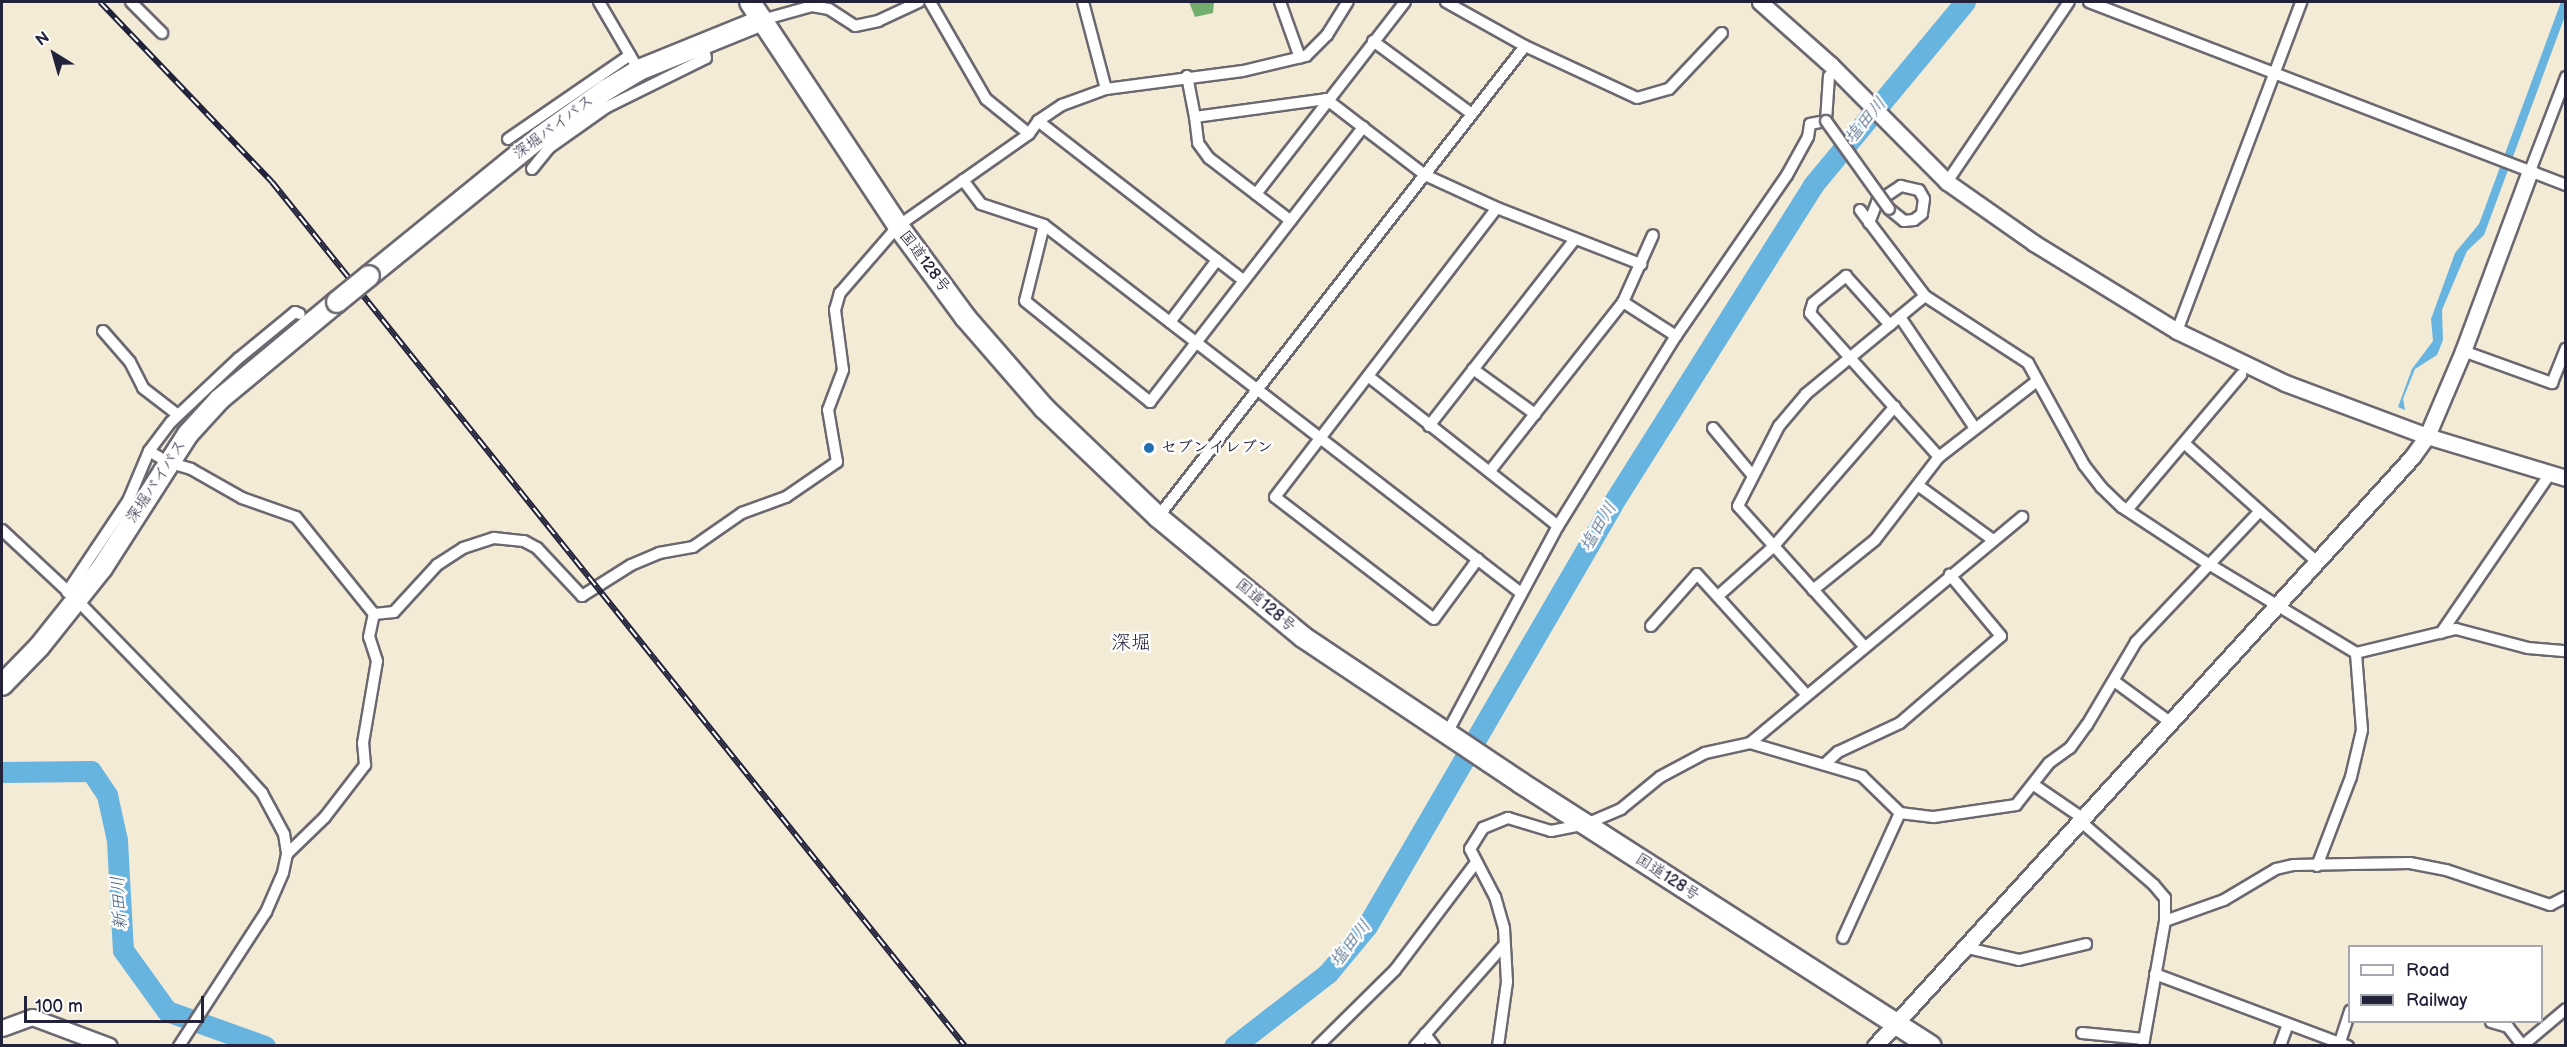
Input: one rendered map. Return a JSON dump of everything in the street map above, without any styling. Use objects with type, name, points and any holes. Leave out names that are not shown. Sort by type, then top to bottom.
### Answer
[{"type":"highway","name":"国道128号","points":[[750,2],[898,226],[965,317],[1044,408],[1158,517],[1303,637],[1521,783],[1932,1046]]},
{"type":"highway","name":"深堀バイパス","points":[[2,685],[72,596],[102,568],[167,462],[220,399],[540,137],[639,70],[762,20]]},
{"type":"street","points":[[131,2],[162,33]]},
{"type":"street","points":[[599,2],[639,70]]},
{"type":"street","points":[[762,20],[812,6],[829,9],[855,26],[878,21],[919,2]]},
{"type":"street","points":[[930,2],[986,99],[1029,134]]},
{"type":"street","points":[[1083,2],[1106,89]]},
{"type":"street","points":[[1280,2],[1300,58]]},
{"type":"street","points":[[374,614],[394,612],[437,565],[463,548],[494,538],[524,541],[537,548],[582,597],[631,566],[659,554],[693,547],[742,513],[786,497],[837,462],[828,410],[843,370],[835,310],[840,293],[898,226],[1029,134],[1038,121],[1062,105],[1106,89],[1187,76],[1243,71],[1300,58],[1327,35],[1348,2]]},
{"type":"street","points":[[1256,194],[1326,99],[1405,2]]},
{"type":"street","points":[[1446,2],[1525,46],[1636,98],[1669,89],[1722,33]]},
{"type":"street","points":[[1760,2],[1947,182],[2034,243],[2177,331],[2285,383],[2427,435],[2565,478]]},
{"type":"street","points":[[1947,182],[2069,2]]},
{"type":"street","points":[[2089,2],[2275,71],[2565,185]]},
{"type":"street","points":[[2177,331],[2301,2]]},
{"type":"street","points":[[1373,41],[1472,114]]},
{"type":"street","points":[[1158,517],[1525,46]]},
{"type":"street","points":[[508,139],[639,70]]},
{"type":"street","points":[[532,169],[559,141],[639,70]]},
{"type":"street","points":[[1830,70],[1826,121],[1889,209],[1904,221],[1914,220],[1922,214],[1924,199],[1919,190],[1901,186],[1877,202],[1869,222]]},
{"type":"street","points":[[1187,76],[1198,143],[1209,158],[1291,221]]},
{"type":"street","points":[[1875,1046],[1967,948],[2080,819],[2412,457],[2427,435],[2463,351],[2530,171],[2563,92],[2565,77]]},
{"type":"street","points":[[1195,117],[1326,99],[1425,175],[1497,208],[1641,264]]},
{"type":"street","points":[[1038,121],[1244,280]]},
{"type":"street","points":[[1447,734],[1558,526],[1676,336],[1787,175],[1808,137],[1810,124],[1826,121]]},
{"type":"street","points":[[1044,225],[1025,301],[1150,402],[1363,128]]},
{"type":"street","points":[[963,180],[981,204],[1044,225],[1259,388],[1521,593]]},
{"type":"street","points":[[1478,559],[1434,619],[1275,497],[1322,439],[1497,208]]},
{"type":"street","points":[[1860,210],[1925,296],[2028,363],[2084,465],[2101,487],[2127,510],[2207,563],[2356,653],[2456,629],[2528,648],[2565,651]]},
{"type":"street","points":[[1490,471],[1623,302],[1653,235]]},
{"type":"street","points":[[1429,426],[1575,239]]},
{"type":"street","points":[[1170,322],[1217,260]]},
{"type":"street","points":[[1890,325],[1846,276],[1813,303],[1810,313],[1939,457]]},
{"type":"street","points":[[1864,646],[1738,506],[1779,426],[1806,393],[1852,358],[1925,296]]},
{"type":"street","points":[[1623,302],[1676,336]]},
{"type":"street","points":[[72,596],[128,501],[149,452],[178,415],[239,358],[295,312],[300,314]]},
{"type":"street","points":[[1900,317],[1975,428]]},
{"type":"street","points":[[103,331],[130,362],[143,388],[178,415]]},
{"type":"street","points":[[2463,351],[2552,383],[2565,349]]},
{"type":"street","points":[[1473,369],[1535,414]]},
{"type":"street","points":[[2127,510],[2241,375]]},
{"type":"street","points":[[1368,376],[1558,526]]},
{"type":"street","points":[[1813,590],[1875,540],[1919,486],[1939,457],[2037,381]]},
{"type":"street","points":[[1718,596],[1773,547],[1895,406]]},
{"type":"street","points":[[1713,428],[1754,476]]},
{"type":"street","points":[[2184,443],[2317,562]]},
{"type":"street","points":[[149,452],[167,462],[192,469],[242,498],[296,517],[374,614]]},
{"type":"street","points":[[2441,633],[2550,474]]},
{"type":"street","points":[[1919,486],[1993,540]]},
{"type":"street","points":[[1498,1046],[1507,982],[1504,928],[1495,897],[1475,864],[1470,849],[1476,836],[1494,821],[1523,819],[1551,831],[1587,824],[1621,809],[1660,777],[1705,753],[1750,743],[1862,776],[1882,792],[1900,813],[1934,817],[2016,805],[2087,725],[2136,642],[2207,563],[2260,511]]},
{"type":"street","points":[[1750,743],[1806,694],[2022,517]]},
{"type":"street","points":[[2,530],[72,596],[262,793],[279,823],[287,854]]},
{"type":"street","points":[[1651,626],[1697,574],[1806,694]]},
{"type":"street","points":[[1825,764],[1838,753],[1900,723],[2001,636],[1950,576]]},
{"type":"street","points":[[180,1043],[266,912],[287,854],[326,817],[365,765],[363,743],[377,661],[369,637],[374,614]]},
{"type":"street","points":[[2317,866],[2351,777],[2362,730],[2356,653]]},
{"type":"street","points":[[2114,681],[2170,722]]},
{"type":"street","points":[[2034,785],[2080,819],[2154,885],[2165,898],[2165,921],[2143,1042],[2082,1033]]},
{"type":"street","points":[[1843,938],[1900,813]]},
{"type":"street","points":[[2165,921],[2224,900],[2276,869],[2317,866],[2410,863],[2446,870],[2550,905],[2565,897]]},
{"type":"street","points":[[1320,1045],[1395,970],[1475,864]]},
{"type":"street","points":[[1415,1046],[1504,945]]},
{"type":"street","points":[[1967,948],[2019,960],[2086,945]]},
{"type":"street","points":[[2154,974],[2344,1044],[2348,1018]]},
{"type":"street","points":[[2494,1023],[2508,1028],[2522,1045],[2565,1009]]},
{"type":"street","points":[[2,1029],[32,1017],[109,1046]]},
{"type":"street","points":[[2280,1046],[2288,1024]]},
{"type":"street","points":[[1425,1034],[1434,1046]]},
{"type":"green space","points":[[1189,2],[1214,2],[1213,13],[1195,17]]},
{"type":"water","points":[[2561,2],[2565,2],[2565,16],[2484,235],[2467,251],[2442,310],[2443,340],[2437,355],[2415,369],[2403,399],[2405,410],[2398,407],[2412,369],[2433,341],[2431,319],[2455,253],[2479,224]]},
{"type":"waterway","name":"塩田川","points":[[1234,1046],[1328,973],[1367,926],[1611,506],[1813,185],[1965,2]]},
{"type":"waterway","name":"新田川","points":[[2,772],[91,771],[107,795],[117,840],[123,950],[167,1011],[265,1046]]},
{"type":"railway","points":[[100,2],[272,182],[965,1046]]},
{"type":"place","name":"セブンイレブン","points":[[1149,448]]},
{"type":"district","name":"深堀","points":[[1131,643]]}]
